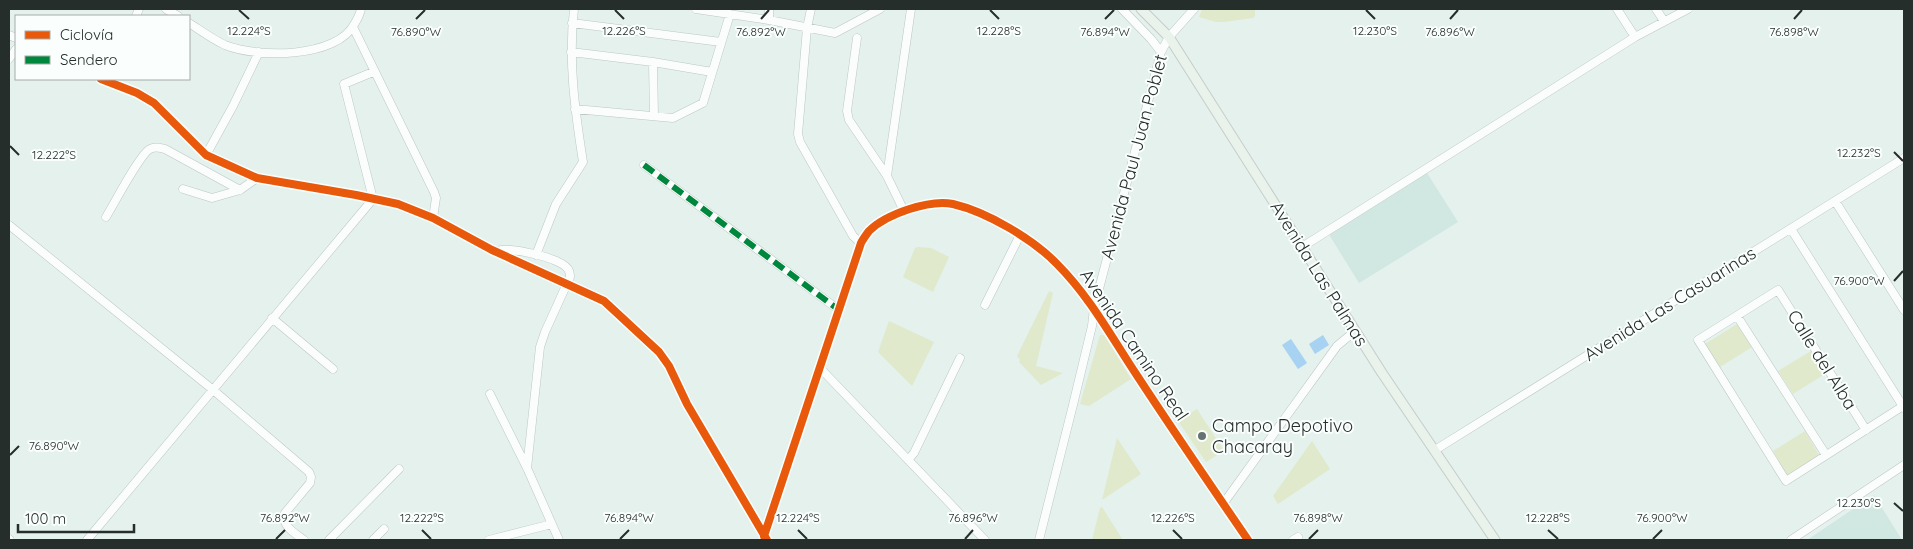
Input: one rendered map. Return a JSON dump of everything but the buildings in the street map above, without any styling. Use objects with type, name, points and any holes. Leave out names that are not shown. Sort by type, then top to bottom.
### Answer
[{"type":"main road","name":"Avenida Las Palmas","points":[[1141,9],[1169,37],[1355,331],[1495,540]]},
{"type":"street","points":[[190,24],[224,44],[240,49],[259,52],[302,53],[329,46],[342,38],[353,27],[361,9]]},
{"type":"street","points":[[536,255],[556,204],[582,162],[575,109],[571,52],[574,9]]},
{"type":"street","points":[[696,9],[769,20],[835,33],[877,10]]},
{"type":"street","points":[[769,9],[769,20]]},
{"type":"street","points":[[811,9],[807,28],[798,134],[800,142],[853,236],[861,244]]},
{"type":"street","points":[[887,176],[912,9]]},
{"type":"street","points":[[1122,9],[1161,52]]},
{"type":"street","name":"Avenida Paul Juan Poblet","points":[[1039,540],[1092,326],[1094,308],[1161,52],[1169,37],[1194,9]]},
{"type":"street","points":[[1617,9],[1635,37]]},
{"type":"street","points":[[1656,9],[1664,22]]},
{"type":"street","points":[[1302,247],[1635,37],[1664,22],[1674,12],[1688,9]]},
{"type":"street","points":[[575,109],[673,118],[703,103],[730,14]]},
{"type":"street","points":[[572,23],[721,42]]},
{"type":"street","points":[[353,27],[373,72],[434,192],[436,198],[433,218]]},
{"type":"street","points":[[857,38],[847,111],[849,120],[887,176],[904,211]]},
{"type":"street","points":[[206,156],[259,52]]},
{"type":"street","points":[[571,52],[653,62],[712,72]]},
{"type":"street","points":[[653,62],[654,116]]},
{"type":"street","points":[[373,72],[344,84],[373,199]]},
{"type":"street","points":[[104,80],[137,93],[154,103],[206,156],[257,178],[398,204],[433,218],[496,252],[604,301],[658,352],[669,366],[687,404],[765,538]]},
{"type":"street","points":[[106,217],[143,156],[151,148],[166,149],[240,190]]},
{"type":"street","name":"Avenida Las Casuarinas","points":[[1435,450],[1904,158]]},
{"type":"street","points":[[644,165],[839,310]]},
{"type":"street","points":[[183,189],[212,198],[240,190],[257,178]]},
{"type":"street","points":[[87,540],[373,199]]},
{"type":"street","points":[[1835,201],[1904,310]]},
{"type":"street","name":"Avenida Camino Real","points":[[765,538],[861,244],[870,230],[904,211],[934,203],[953,204],[977,212],[1020,235],[1055,262],[1076,283],[1248,540]]},
{"type":"street","points":[[9,225],[212,389],[309,472],[310,483],[284,513],[283,519],[285,524],[304,540]]},
{"type":"street","points":[[1790,229],[1904,407],[1786,481],[1698,340],[1738,316],[1826,455]]},
{"type":"street","points":[[985,305],[1020,235]]},
{"type":"street","points":[[496,252],[508,249],[536,255],[566,267],[570,275],[544,332],[540,347],[527,468]]},
{"type":"street","name":"Calle del Alba","points":[[1738,316],[1778,290],[1866,430]]},
{"type":"street","points":[[272,318],[333,369]]},
{"type":"street","points":[[1223,504],[1337,346],[1355,331]]},
{"type":"street","points":[[908,460],[914,453],[960,358]]},
{"type":"street","points":[[820,368],[985,540]]},
{"type":"street","points":[[490,394],[527,468],[559,540]]},
{"type":"street","points":[[1791,540],[1904,465]]},
{"type":"street","points":[[329,540],[399,469]]},
{"type":"street","points":[[489,540],[552,524]]},
{"type":"street","points":[[373,540],[384,529]]},
{"type":"shaded area","points":[[1427,173],[1458,222],[1359,283],[1330,236],[1331,231]]},
{"type":"shaded area","points":[[1874,495],[1902,540],[1807,540]]},
{"type":"green space","points":[[1202,9],[1255,9],[1255,16],[1253,18],[1216,22],[1199,17]]},
{"type":"green space","points":[[915,248],[931,248],[949,257],[933,292],[903,277]]},
{"type":"green space","points":[[1049,291],[1053,293],[1036,366],[1063,373],[1041,385],[1019,362],[1020,360],[1017,356]]},
{"type":"green space","points":[[889,321],[934,342],[912,386],[878,352]]},
{"type":"green space","points":[[1737,324],[1752,347],[1720,367],[1705,344]]},
{"type":"green space","points":[[1100,335],[1104,335],[1131,379],[1089,406],[1080,404]]},
{"type":"green space","points":[[1811,351],[1825,374],[1793,394],[1778,371]]},
{"type":"green space","name":"Campo Depotivo Chacaray","points":[[1197,409],[1224,451],[1206,462],[1178,421]]},
{"type":"green space","points":[[1805,431],[1819,455],[1787,475],[1773,451]]},
{"type":"green space","points":[[1117,438],[1141,474],[1102,500]]},
{"type":"green space","points":[[1312,441],[1330,469],[1278,504],[1273,496]]},
{"type":"green space","points":[[1102,507],[1123,540],[1092,540],[1100,508]]},
{"type":"water","points":[[1323,335],[1329,345],[1315,354],[1309,344]]},
{"type":"water","points":[[1291,339],[1307,363],[1298,369],[1282,345]]},
{"type":"marked path","points":[[644,165],[839,310]]},
{"type":"cycle path","points":[[104,80],[137,93],[154,103],[206,155],[257,178],[398,204],[433,218],[492,250],[604,301],[659,352],[669,366],[687,404],[767,540]]},
{"type":"cycle path","points":[[764,536],[862,242],[869,231],[886,219],[909,209],[943,203],[953,204],[980,213],[1023,236],[1047,255],[1069,277],[1100,318],[1248,540]]},
{"type":"place","name":"Campo Depotivo Chacaray","points":[[1202,436]]}]
